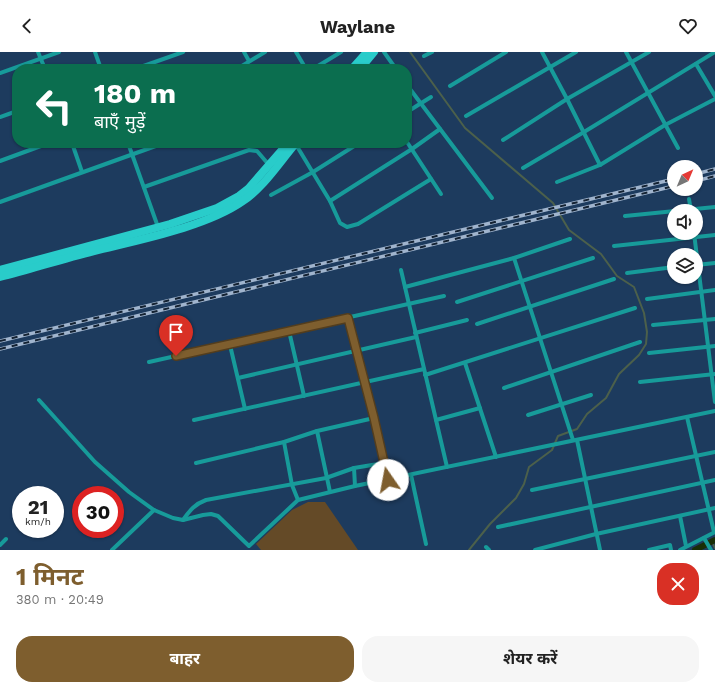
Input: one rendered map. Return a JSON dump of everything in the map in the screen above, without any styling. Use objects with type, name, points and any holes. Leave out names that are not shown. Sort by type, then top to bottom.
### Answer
[{"type":"street","points":[[38,52],[43,64]]},
{"type":"street","points":[[27,64],[59,52]]},
{"type":"street","points":[[95,52],[99,64]]},
{"type":"street","points":[[149,64],[183,52]]},
{"type":"street","points":[[244,52],[249,61]]},
{"type":"street","points":[[244,64],[265,52]]},
{"type":"street","points":[[296,52],[303,64]]},
{"type":"street","points":[[322,64],[341,52]]},
{"type":"street","points":[[356,64],[367,52]]},
{"type":"street","points":[[365,64],[374,52]]},
{"type":"street","points":[[384,52],[392,64]]},
{"type":"street","points":[[424,56],[432,52]]},
{"type":"street","points":[[450,86],[506,52]]},
{"type":"street","points":[[542,52],[568,99],[600,165]]},
{"type":"street","points":[[466,116],[576,52]]},
{"type":"street","points":[[626,52],[678,148]]},
{"type":"street","points":[[504,140],[568,99],[649,52]]},
{"type":"street","points":[[523,168],[715,52]]},
{"type":"street","points":[[558,182],[600,165],[665,125],[715,98],[696,64]]},
{"type":"street","points":[[0,74],[12,70]]},
{"type":"street","points":[[412,92],[492,198]]},
{"type":"street","points":[[412,109],[432,98]]},
{"type":"street","points":[[0,117],[12,113]]},
{"type":"street","points":[[330,201],[412,149],[440,129]]},
{"type":"street","points":[[0,161],[35,148]]},
{"type":"street","points":[[74,148],[82,172]]},
{"type":"street","points":[[130,148],[158,228]]},
{"type":"street","points":[[0,202],[149,148]]},
{"type":"street","points":[[0,270],[158,228],[206,213],[228,203],[248,189],[284,148]]},
{"type":"street","points":[[0,277],[145,238],[220,214],[253,194],[292,148]]},
{"type":"street","points":[[299,148],[330,201],[340,223],[347,228],[358,224],[431,179]]},
{"type":"street","points":[[271,195],[313,172],[351,148]]},
{"type":"street","points":[[412,149],[441,194]]},
{"type":"street","points":[[144,187],[249,150],[257,151],[269,165]]},
{"type":"street","points":[[689,198],[690,204]]},
{"type":"street","points":[[703,208],[715,206]]},
{"type":"street","points":[[625,216],[667,212]]},
{"type":"street","points":[[703,235],[715,235]]},
{"type":"street","points":[[405,286],[514,258],[570,239]]},
{"type":"street","points":[[614,246],[667,239]]},
{"type":"street","points":[[514,258],[571,435],[575,440],[600,550]]},
{"type":"street","points":[[457,302],[593,258]]},
{"type":"street","points":[[703,264],[715,263]]},
{"type":"street","points":[[627,273],[667,268]]},
{"type":"street","points":[[401,270],[447,467]]},
{"type":"street","points":[[477,324],[614,280]]},
{"type":"street","points":[[700,284],[713,374],[715,402]]},
{"type":"street","points":[[647,298],[715,290]]},
{"type":"street","points":[[149,362],[444,296]]},
{"type":"street","points":[[425,375],[635,308]]},
{"type":"street","points":[[348,318],[374,418],[388,480]]},
{"type":"street","points":[[653,325],[715,318]]},
{"type":"street","points":[[238,378],[356,351],[467,320]]},
{"type":"street","points":[[289,331],[304,396]]},
{"type":"street","points":[[504,388],[640,342]]},
{"type":"street","points":[[230,344],[245,409]]},
{"type":"street","points":[[649,353],[715,346]]},
{"type":"street","points":[[465,363],[496,457]]},
{"type":"street","points":[[194,420],[424,369]]},
{"type":"street","points":[[640,382],[713,374]]},
{"type":"street","points":[[528,415],[591,395]]},
{"type":"street","points":[[39,400],[95,462],[129,492],[154,510],[173,518],[183,520],[203,514],[218,516],[249,546],[298,500],[355,486],[715,411]]},
{"type":"street","points":[[436,420],[480,408]]},
{"type":"street","points":[[680,550],[714,532],[687,416]]},
{"type":"street","points":[[196,462],[284,442],[317,431],[374,418]]},
{"type":"street","points":[[317,431],[330,492]]},
{"type":"street","points":[[284,442],[292,485],[298,500]]},
{"type":"street","points":[[532,490],[715,452]]},
{"type":"street","points":[[183,520],[190,509],[206,500],[326,478],[354,468],[384,463]]},
{"type":"street","points":[[354,468],[355,486]]},
{"type":"street","points":[[411,475],[426,544]]},
{"type":"street","points":[[498,527],[715,480]]},
{"type":"street","points":[[535,550],[596,534],[715,508]]},
{"type":"street","points":[[112,550],[154,510]]},
{"type":"street","points":[[680,516],[686,546]]},
{"type":"street","points":[[704,538],[713,550]]},
{"type":"street","points":[[0,545],[6,539]]},
{"type":"street","points":[[649,550],[670,545],[671,550]]},
{"type":"shaded area","points":[[308,502],[325,502],[358,550],[261,550],[256,544],[292,510]]},
{"type":"waterway","points":[[410,52],[465,128],[553,203],[569,230],[601,254],[617,276],[634,287],[644,313],[647,332],[646,344],[639,355],[619,374],[606,398],[587,414],[577,429],[558,436],[552,450],[529,467],[524,484],[516,498],[490,524],[469,550]]},
{"type":"waterway","points":[[695,550],[715,540]]},
{"type":"waterway","points":[[712,542],[715,548]]},
{"type":"railway","points":[[703,172],[715,169]]},
{"type":"railway","points":[[703,179],[715,176]]},
{"type":"railway","points":[[0,341],[667,181]]},
{"type":"railway","points":[[0,349],[667,188]]},
{"type":"route","points":[[176,356],[348,318],[374,418],[388,480]]}]
